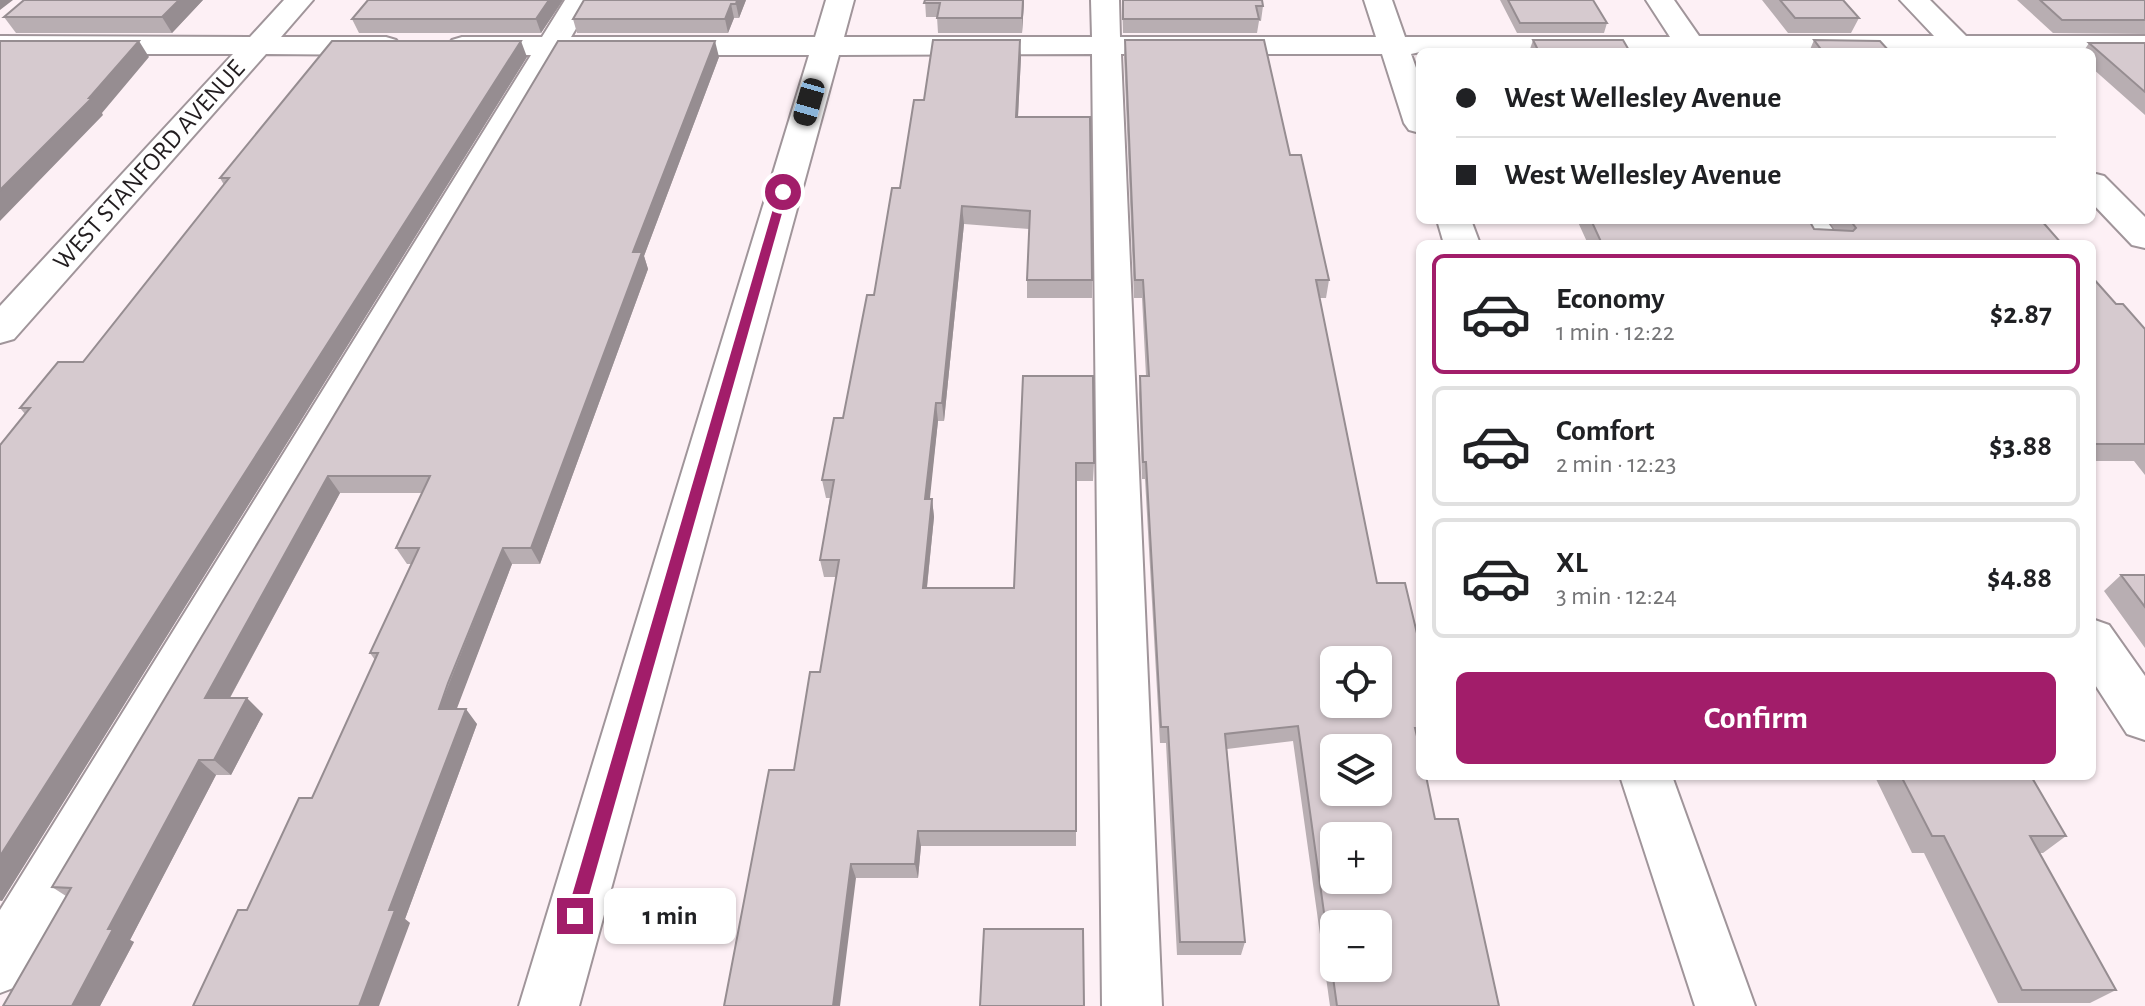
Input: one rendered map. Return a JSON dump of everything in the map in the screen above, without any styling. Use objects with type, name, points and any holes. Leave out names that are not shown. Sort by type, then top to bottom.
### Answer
[{"type":"street","name":"WEST STANFORD AVENUE","points":[[0,330],[299,0]]},
{"type":"street","points":[[0,964],[579,0]]},
{"type":"street","points":[[549,1006],[840,0]]},
{"type":"street","points":[[1105,0],[1132,1006]]},
{"type":"street","points":[[1378,0],[1416,112]]},
{"type":"street","points":[[1660,0],[1692,48]]},
{"type":"street","points":[[1914,0],[1961,48],[2145,45]]},
{"type":"street","points":[[3,32],[257,46],[1593,48]]},
{"type":"street","points":[[2096,187],[2145,237]]},
{"type":"street","points":[[2096,645],[2145,718]]},
{"type":"street","points":[[1647,780],[1725,1006]]},
{"type":"building","points":[[24,0],[179,0],[162,17],[4,17]]},
{"type":"building","points":[[368,0],[549,0],[536,19],[352,19]]},
{"type":"building","points":[[584,0],[737,0],[736,4],[731,4],[725,19],[573,19]]},
{"type":"building","points":[[925,0],[1023,0],[1022,18],[937,18],[940,3],[924,3]]},
{"type":"building","points":[[1123,0],[1262,0],[1263,6],[1256,6],[1259,19],[1123,19]]},
{"type":"building","points":[[1508,0],[1593,0],[1607,23],[1520,23]]},
{"type":"building","points":[[1780,0],[1843,0],[1859,18],[1795,18]]},
{"type":"building","points":[[2040,0],[2145,0],[2145,20],[2062,20]]},
{"type":"building","points":[[933,40],[1020,40],[1016,117],[1090,117],[1092,280],[1027,280],[1030,211],[962,206],[942,403],[936,403],[925,499],[932,499],[923,588],[1014,588],[1023,376],[1093,376],[1094,463],[1076,463],[1076,831],[918,831],[915,864],[851,864],[833,1006],[724,1006],[769,770],[794,770],[810,672],[820,672],[839,560],[820,560],[834,480],[822,480],[834,418],[843,418],[867,295],[874,295],[892,188],[900,188],[914,100],[924,100]]},
{"type":"building","points":[[1125,40],[1264,40],[1290,155],[1301,155],[1329,280],[1316,280],[1377,583],[1405,583],[1416,629],[1416,780],[1427,780],[1435,819],[1458,819],[1499,1006],[1337,1006],[1334,982],[1392,982],[1392,910],[1324,910],[1321,894],[1392,894],[1392,822],[1320,822],[1320,884],[1298,726],[1225,734],[1245,942],[1180,942],[1168,727],[1161,727],[1146,462],[1143,462],[1140,376],[1149,376],[1143,280],[1135,280]]},
{"type":"building","points":[[1533,40],[1623,40],[1628,48],[1537,48]]},
{"type":"building","points":[[1814,40],[1880,41],[1886,48],[1820,48]]},
{"type":"building","points":[[0,41],[139,41],[89,98],[92,98],[0,190]]},
{"type":"building","points":[[332,41],[521,41],[0,856],[0,445],[30,408],[20,408],[58,362],[83,362],[229,178],[220,178]]},
{"type":"building","points":[[558,41],[715,41],[633,252],[642,252],[531,548],[503,548],[448,683],[439,709],[466,709],[389,910],[395,910],[359,1006],[193,1006],[238,910],[247,910],[299,798],[312,798],[378,653],[370,653],[419,548],[396,548],[430,476],[328,476],[205,698],[247,698],[214,760],[199,760],[108,929],[113,929],[72,1006],[3,1006],[71,888],[52,887]]},
{"type":"building","points":[[2089,43],[2145,43],[2145,92],[2096,48]]},
{"type":"building","points":[[1593,224],[1811,224],[1814,229],[1853,231],[1856,228],[1853,224],[2044,224],[2058,240],[1600,240]]},
{"type":"building","points":[[2096,282],[2116,304],[2123,304],[2145,329],[2145,444],[2096,444]]},
{"type":"building","points":[[2121,575],[2145,575],[2145,607]]},
{"type":"building","points":[[1903,780],[2033,780],[2066,836],[2030,836],[2116,990],[2022,990],[1944,836],[1932,836]]},
{"type":"building","points":[[984,929],[1083,929],[1084,1006],[980,1006]]},
{"type":"route","points":[[575,916],[783,192]]}]
